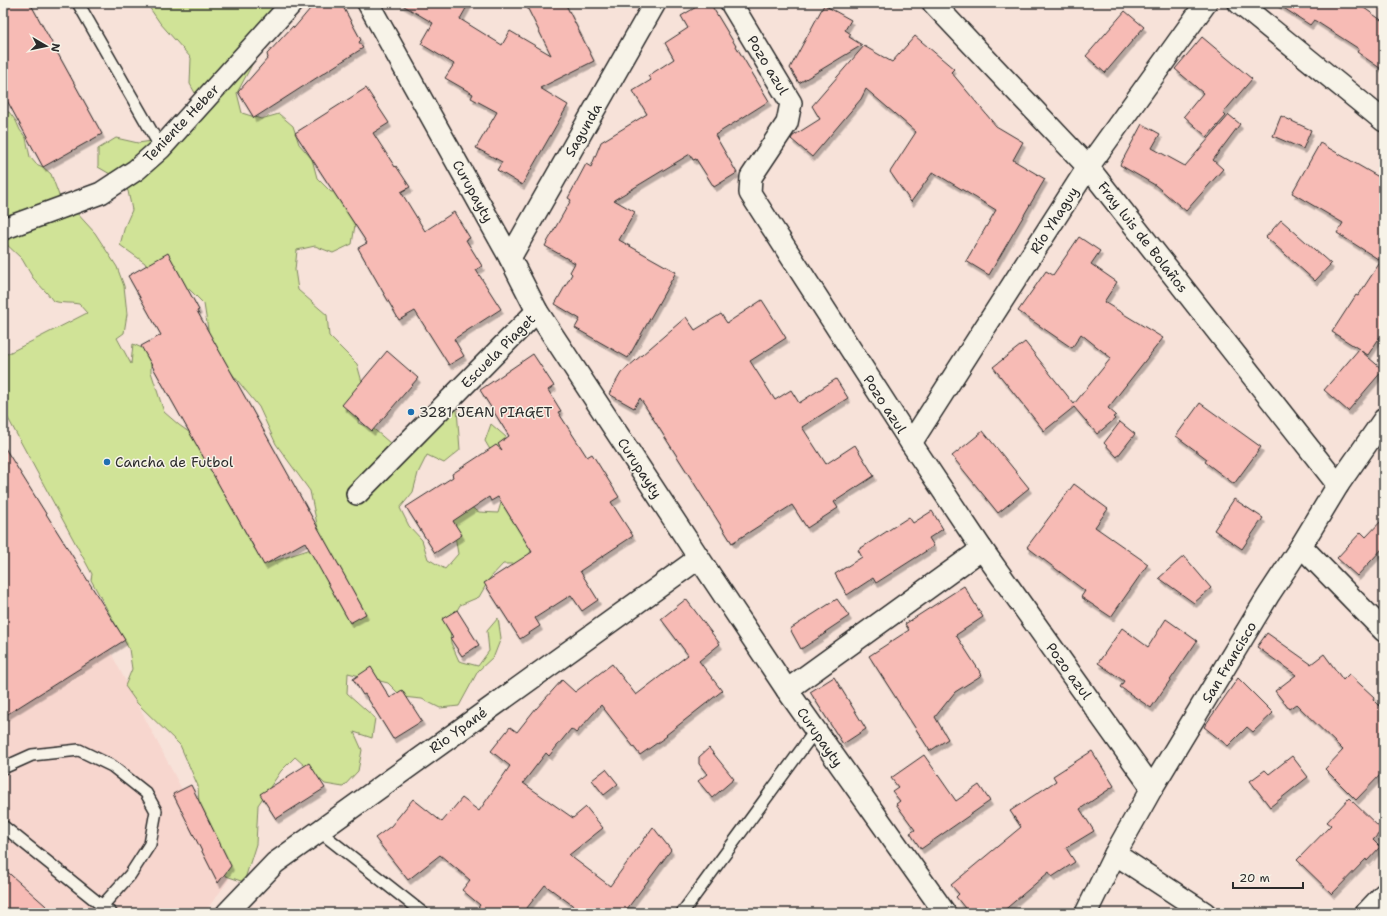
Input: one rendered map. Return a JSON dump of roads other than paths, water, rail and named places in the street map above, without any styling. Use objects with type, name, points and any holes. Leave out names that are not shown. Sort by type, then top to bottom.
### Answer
[{"type":"street","name":"Teniente Heber","points":[[3,229],[101,193],[136,170],[161,148],[292,3]]},
{"type":"street","name":"Curupayty","points":[[368,3],[510,258],[537,311],[787,690],[937,909]]},
{"type":"street","name":"Sagunda","points":[[510,258],[655,3]]},
{"type":"street","name":"Pozo azul","points":[[731,3],[791,103],[787,123],[751,177],[750,192],[910,443],[982,549],[1152,788]]},
{"type":"street","name":"Fray luis de Bolaños","points":[[933,3],[1088,167],[1338,485]]},
{"type":"street","name":"Río Yhaguy","points":[[910,443],[1088,167],[1206,3]]},
{"type":"street","points":[[1239,3],[1384,121]]},
{"type":"street","name":"Escuela Piaget","points":[[357,494],[537,311]]},
{"type":"street","name":"San Francisco","points":[[1086,913],[1115,854],[1152,788],[1264,603],[1338,485],[1384,419]]},
{"type":"street","points":[[1301,546],[1384,631]]},
{"type":"street","points":[[787,690],[982,549]]},
{"type":"street","name":"Rio Ypané","points":[[227,913],[275,863],[699,558]]},
{"type":"street","points":[[1115,854],[1206,913]]},
{"type":"street","points":[[1366,913],[1384,894]]},
{"type":"lane","points":[[78,3],[161,148]]},
{"type":"lane","points":[[682,913],[815,731]]},
{"type":"lane","points":[[3,768],[32,754],[79,750],[112,766],[146,793],[156,811],[150,844],[107,910],[3,826]]},
{"type":"lane","points":[[319,831],[423,913]]},
{"type":"place","name":"3281 JEAN PIAGET","points":[[411,412]]},
{"type":"place","name":"Cancha de Futbol","points":[[107,462]]}]
